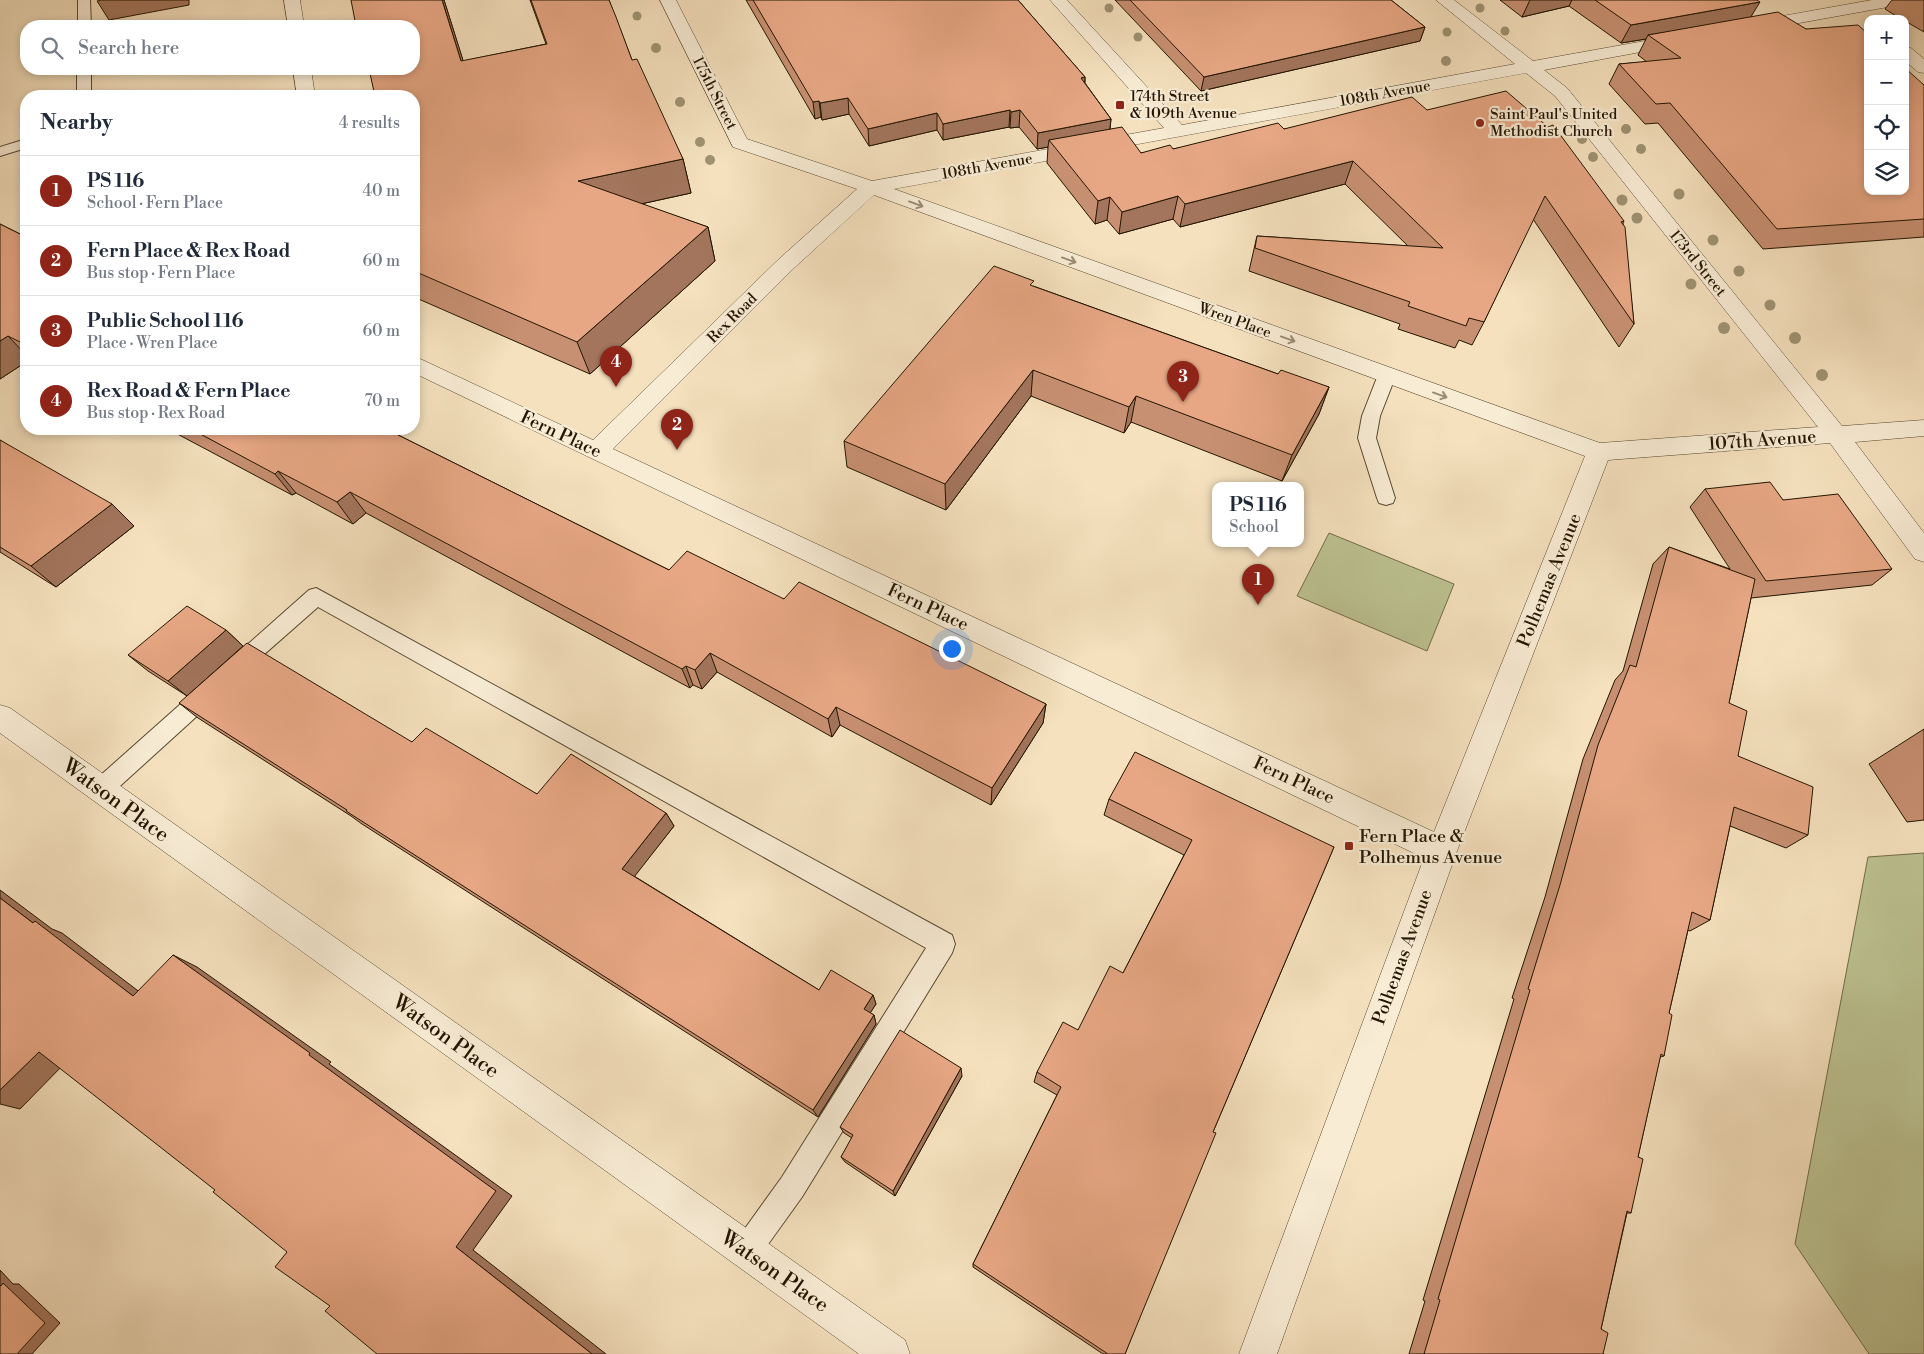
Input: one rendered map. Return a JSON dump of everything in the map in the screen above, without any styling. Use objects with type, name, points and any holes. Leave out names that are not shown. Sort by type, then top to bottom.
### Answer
[{"type":"street","points":[[292,0],[295,20]]},
{"type":"street","name":"175th Street","points":[[668,0],[740,143],[871,187]]},
{"type":"street","points":[[1058,0],[1177,131]]},
{"type":"street","name":"173rd Street","points":[[1444,0],[1561,92],[1836,434],[1924,552]]},
{"type":"street","points":[[1735,30],[1900,0]]},
{"type":"street","name":"108th Avenue","points":[[871,187],[1696,37]]},
{"type":"street","points":[[1909,55],[1924,68]]},
{"type":"street","points":[[303,75],[305,90]]},
{"type":"street","name":"Wren Place","points":[[871,187],[1599,452]]},
{"type":"street","name":"Rex Road","points":[[596,452],[786,264],[871,187]]},
{"type":"street","name":"Fern Place","points":[[420,367],[596,452],[622,462],[1442,850]]},
{"type":"street","name":"107th Avenue","points":[[1599,452],[1924,428]]},
{"type":"street","name":"Polhemas Avenue","points":[[1258,1354],[1442,850],[1599,452]]},
{"type":"street","name":"Watson Place","points":[[0,717],[891,1354]]},
{"type":"lane","points":[[84,0],[85,20]]},
{"type":"lane","points":[[84,75],[84,90]]},
{"type":"lane","points":[[0,152],[20,145]]},
{"type":"lane","points":[[1386,498],[1384,483],[1367,437],[1372,413],[1387,375]]},
{"type":"lane","points":[[101,789],[316,596],[944,944],[792,1188],[746,1251]]},
{"type":"green space","points":[[1329,533],[1454,584],[1427,651],[1297,596]]},
{"type":"green space","points":[[1924,853],[1924,1354],[1869,1354],[1795,1244],[1868,857]]},
{"type":"building","points":[[351,0],[442,0],[461,61],[547,44],[531,0],[609,0],[632,60],[637,59],[683,159],[578,181],[708,227],[577,342],[420,274],[420,90],[374,90],[370,75],[420,75],[420,20],[355,20]]},
{"type":"building","points":[[753,0],[1018,0],[1085,77],[1081,78],[1111,119],[1038,133],[1020,110],[1011,112],[1010,110],[943,124],[937,113],[868,129],[848,98],[820,103],[819,101],[813,102]]},
{"type":"building","points":[[1130,0],[1391,0],[1425,27],[1204,77]]},
{"type":"building","points":[[1595,0],[1757,0],[1760,2],[1631,25]]},
{"type":"building","points":[[1778,12],[1806,29],[1858,25],[1864,30],[1864,195],[1909,195],[1909,72],[1924,85],[1924,219],[1777,229],[1670,103],[1656,104],[1619,64],[1681,58],[1648,35]]},
{"type":"building","points":[[1506,91],[1548,127],[1553,125],[1624,221],[1621,222],[1625,227],[1634,324],[1545,196],[1484,322],[1469,318],[1466,326],[1408,306],[1410,302],[1255,248],[1257,236],[1443,248],[1353,161],[1185,204],[1178,196],[1122,212],[1110,197],[1098,201],[1049,140],[1122,127],[1141,153],[1170,145],[1173,149],[1278,123],[1284,129],[1412,97],[1427,110]]},
{"type":"building","points":[[0,224],[20,234],[20,342],[8,336],[0,341]]},
{"type":"building","points":[[994,266],[1034,281],[1030,285],[1278,374],[1281,370],[1329,387],[1292,455],[1136,396],[1129,407],[1033,370],[945,484],[844,441]]},
{"type":"building","points":[[202,435],[398,435],[669,570],[687,551],[784,599],[799,582],[1046,704],[992,788],[836,707],[828,719],[710,653],[695,670],[686,666],[682,669],[350,492],[337,502],[278,471],[275,474]]},
{"type":"building","points":[[0,440],[112,504],[31,566],[0,547]]},
{"type":"building","points":[[1770,482],[1783,500],[1838,494],[1892,569],[1766,581],[1705,489]]},
{"type":"building","points":[[1669,547],[1755,579],[1729,703],[1747,711],[1738,756],[1813,787],[1808,835],[1734,807],[1710,920],[1692,912],[1669,1013],[1672,1015],[1664,1056],[1661,1054],[1638,1157],[1643,1159],[1631,1213],[1627,1211],[1601,1329],[1608,1333],[1603,1354],[1424,1354],[1440,1300],[1438,1299],[1560,885],[1598,745],[1630,665],[1636,667]]},
{"type":"building","points":[[187,606],[226,630],[168,681],[128,655]]},
{"type":"building","points":[[247,643],[412,742],[426,728],[537,794],[571,754],[666,813],[622,869],[819,990],[831,970],[873,995],[864,1009],[874,1015],[813,1110],[179,703]]},
{"type":"building","points":[[1135,752],[1334,847],[1213,1132],[1216,1133],[1125,1354],[1108,1354],[973,1264],[1061,1087],[1037,1072],[1063,1022],[1078,1030],[1110,966],[1123,973],[1192,840],[1109,799]]},
{"type":"building","points":[[0,898],[33,923],[35,921],[133,996],[173,955],[310,1053],[309,1055],[496,1191],[456,1247],[592,1354],[377,1354],[325,1311],[330,1306],[275,1267],[287,1252],[213,1192],[215,1190],[39,1052],[0,1090]]},
{"type":"building","points":[[900,1030],[961,1068],[893,1191],[841,1157],[853,1135],[840,1127]]},
{"type":"building","points":[[3,1283],[45,1323],[17,1354],[0,1354],[0,1285]]},
{"type":"place","name":"174th Street & 109th Avenue","points":[[1120,105]]},
{"type":"place","name":"Saint Paul's United Methodist Church","points":[[1480,123]]},
{"type":"place","name":"Rex Road & Fern Place","points":[[616,387]]},
{"type":"place","name":"Public School 116","points":[[1183,402]]},
{"type":"place","name":"Fern Place & Rex Road","points":[[677,450]]},
{"type":"place","name":"PS 116","points":[[1258,605]]},
{"type":"place","name":"Fern Place & Polhemus Avenue","points":[[1349,846]]}]
